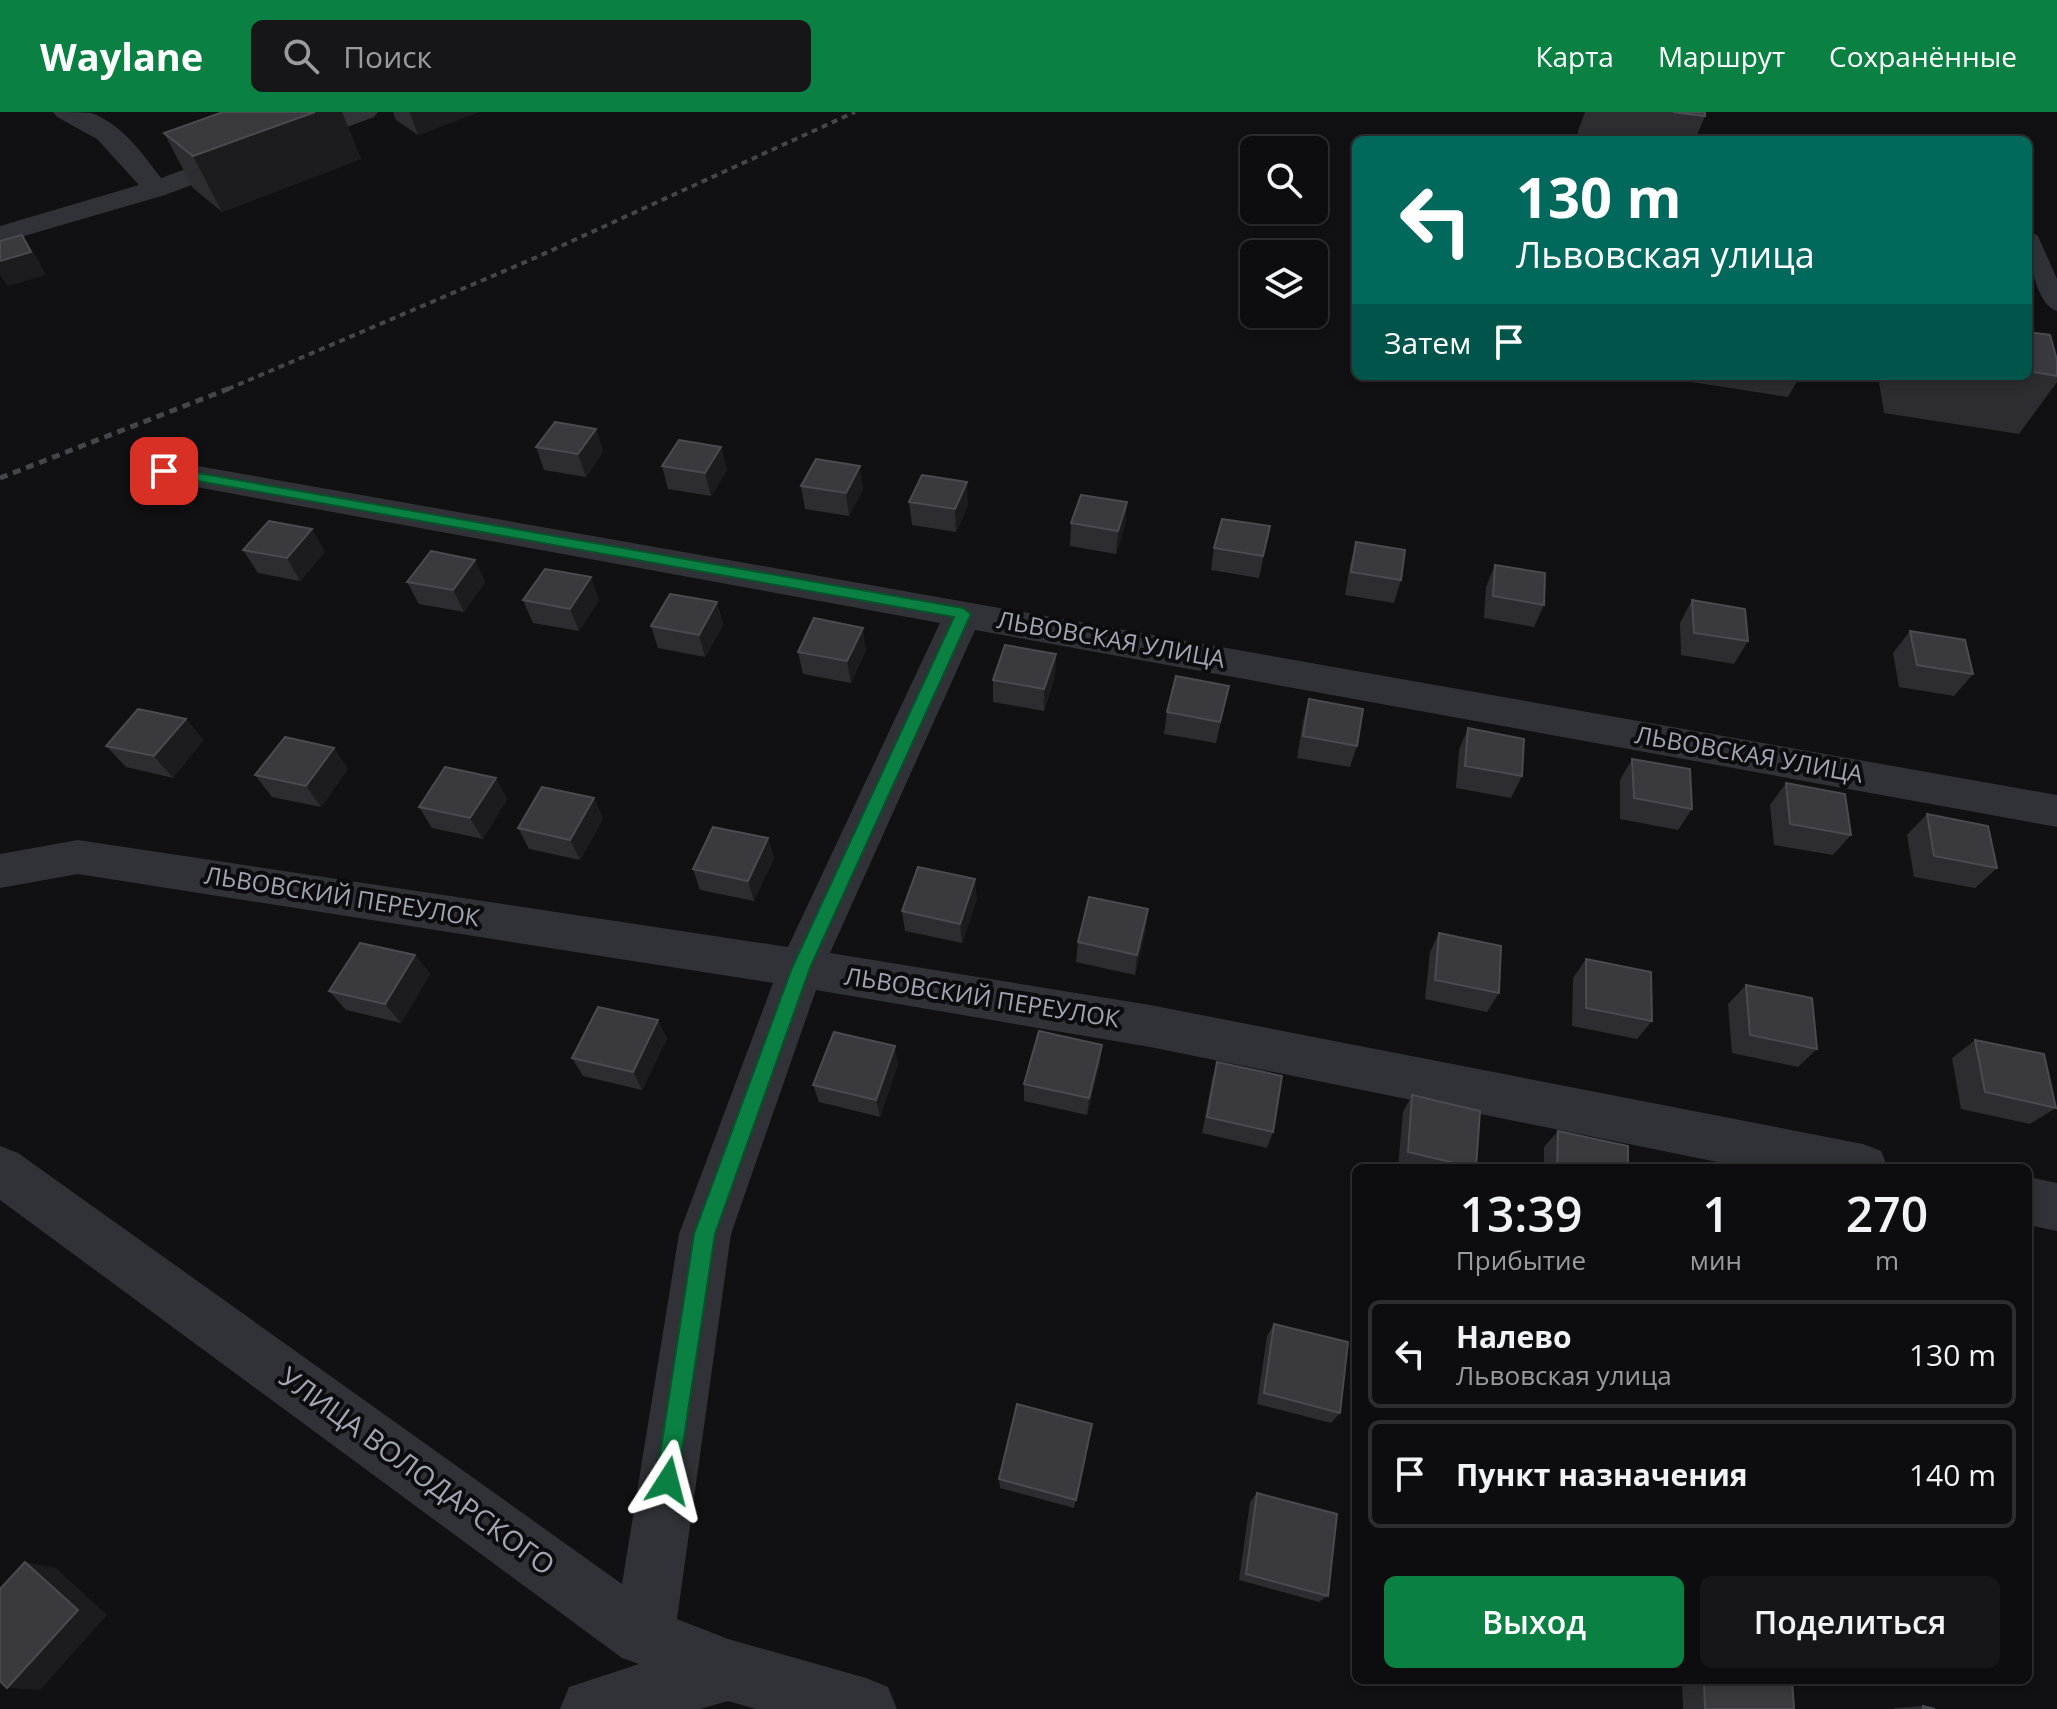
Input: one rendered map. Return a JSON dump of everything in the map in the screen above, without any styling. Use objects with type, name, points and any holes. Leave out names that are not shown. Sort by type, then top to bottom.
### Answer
[{"type":"street","points":[[66,112],[90,120],[129,152],[155,189]]},
{"type":"street","points":[[0,235],[155,189],[365,112]]},
{"type":"street","name":"ЛЬВОВСКАЯ УЛИЦА","points":[[164,471],[2057,811]]},
{"type":"street","points":[[644,1636],[705,1234],[801,968],[963,614]]},
{"type":"street","name":"ЛЬВОВСКИЙ ПЕРЕУЛОК","points":[[0,871],[78,857],[801,968],[1150,1026],[1843,1164]]},
{"type":"street","name":"УЛИЦА ВОЛОДАРСКОГО","points":[[0,1170],[644,1636],[728,1670],[866,1709]]},
{"type":"street","points":[[2032,1202],[2057,1207]]},
{"type":"street","points":[[591,1709],[728,1670]]},
{"type":"lane","points":[[2032,245],[2057,304]]},
{"type":"building","points":[[223,112],[315,112],[193,156],[164,133]]},
{"type":"building","points":[[1673,112],[1705,112],[1705,116]]},
{"type":"building","points":[[22,235],[31,252],[0,261],[0,241]]},
{"type":"building","points":[[2032,333],[2050,335],[2057,360],[2057,376],[2032,372]]},
{"type":"building","points":[[555,422],[596,429],[578,454],[536,447]]},
{"type":"building","points":[[679,440],[721,447],[705,473],[662,466]]},
{"type":"building","points":[[816,459],[860,466],[846,493],[801,486]]},
{"type":"building","points":[[922,475],[967,482],[955,509],[909,502]]},
{"type":"building","points":[[1081,495],[1127,502],[1118,531],[1071,523]]},
{"type":"building","points":[[1222,519],[1270,526],[1263,556],[1214,548]]},
{"type":"building","points":[[269,521],[312,529],[287,558],[243,550]]},
{"type":"building","points":[[1356,542],[1405,550],[1401,580],[1351,572]]},
{"type":"building","points":[[431,551],[475,560],[453,590],[407,582]]},
{"type":"building","points":[[1495,565],[1545,573],[1544,605],[1493,596]]},
{"type":"building","points":[[545,569],[591,577],[570,609],[523,600]]},
{"type":"building","points":[[670,594],[717,602],[699,635],[651,626]]},
{"type":"building","points":[[1692,600],[1745,609],[1748,641],[1694,633]]},
{"type":"building","points":[[814,618],[863,628],[847,661],[798,652]]},
{"type":"building","points":[[1910,631],[1965,640],[1973,674],[1917,665]]},
{"type":"building","points":[[1005,645],[1056,654],[1044,689],[993,680]]},
{"type":"building","points":[[1176,676],[1229,686],[1220,722],[1167,712]]},
{"type":"building","points":[[1309,699],[1363,709],[1357,746],[1303,736]]},
{"type":"building","points":[[138,709],[186,719],[154,756],[106,746]]},
{"type":"building","points":[[1468,728],[1524,739],[1522,776],[1465,766]]},
{"type":"building","points":[[285,737],[334,748],[306,786],[255,775]]},
{"type":"building","points":[[1632,759],[1690,769],[1692,809],[1634,798]]},
{"type":"building","points":[[445,767],[496,778],[470,818],[419,807]]},
{"type":"building","points":[[1786,783],[1845,794],[1851,835],[1790,824]]},
{"type":"building","points":[[542,787],[594,798],[570,840],[518,828]]},
{"type":"building","points":[[1927,814],[1988,826],[1997,868],[1934,856]]},
{"type":"building","points":[[713,827],[768,838],[748,881],[693,869]]},
{"type":"building","points":[[918,867],[975,879],[960,924],[902,911]]},
{"type":"building","points":[[1089,897],[1148,909],[1137,955],[1078,942]]},
{"type":"building","points":[[1439,933],[1501,946],[1499,993],[1435,980]]},
{"type":"building","points":[[360,943],[415,955],[385,1004],[329,991]]},
{"type":"building","points":[[1586,959],[1651,972],[1652,1021],[1586,1008]]},
{"type":"building","points":[[1746,985],[1812,998],[1817,1049],[1750,1035]]},
{"type":"building","points":[[598,1007],[658,1020],[633,1072],[572,1058]]},
{"type":"building","points":[[1039,1031],[1102,1045],[1089,1098],[1024,1084]]},
{"type":"building","points":[[834,1032],[895,1046],[876,1100],[813,1085]]},
{"type":"building","points":[[1975,1040],[2044,1054],[2056,1108],[1985,1092]]},
{"type":"building","points":[[1217,1062],[1282,1076],[1273,1132],[1207,1117]]},
{"type":"building","points":[[1412,1095],[1480,1111],[1476,1164],[1459,1164],[1408,1152]]},
{"type":"building","points":[[1558,1131],[1628,1146],[1628,1164],[1557,1164]]},
{"type":"building","points":[[1274,1324],[1348,1342],[1340,1413],[1264,1393]]},
{"type":"building","points":[[1017,1404],[1092,1424],[1076,1500],[999,1479]]},
{"type":"building","points":[[1257,1493],[1337,1514],[1328,1596],[1246,1574]]},
{"type":"building","points":[[25,1562],[78,1610],[7,1688],[0,1681],[0,1589]]},
{"type":"building","points":[[1704,1684],[1792,1684],[1794,1709],[1705,1709]]},
{"type":"railway","points":[[229,388],[537,257],[855,112]]},
{"type":"railway","points":[[0,478],[229,388]]},
{"type":"route","points":[[164,471],[963,614],[801,968],[705,1234],[668,1481]]}]
